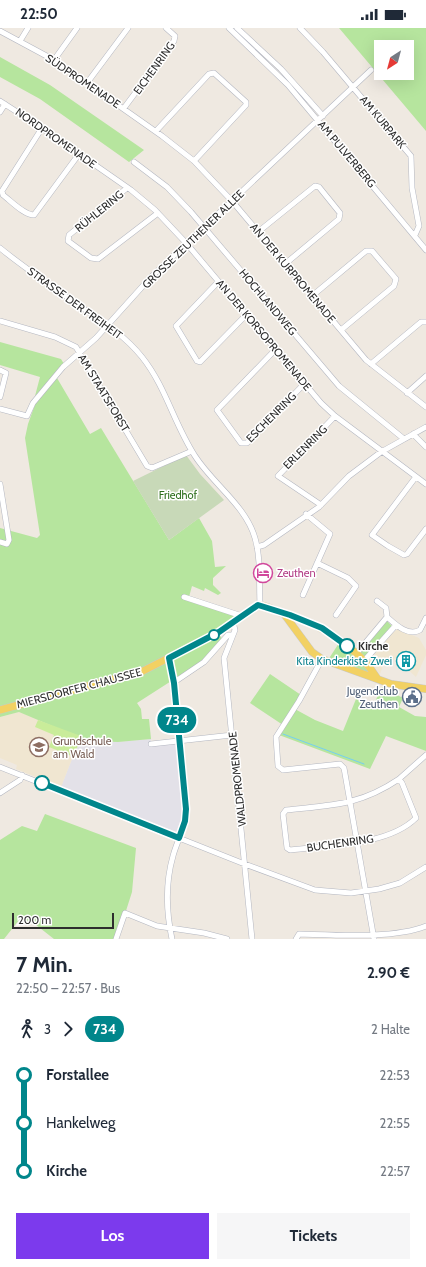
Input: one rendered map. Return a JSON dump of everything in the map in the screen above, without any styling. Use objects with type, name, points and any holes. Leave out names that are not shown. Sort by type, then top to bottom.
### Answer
[{"type":"main road","points":[[260,605],[329,632],[356,654],[377,678]]},
{"type":"main road","name":"MIERSDORFER CHAUSSEE","points":[[0,710],[134,674],[219,632],[256,606],[260,605]]},
{"type":"main road","points":[[284,614],[312,652],[322,659],[396,685],[426,689]]},
{"type":"street","points":[[20,41],[28,28]]},
{"type":"street","points":[[54,60],[77,28]]},
{"type":"street","points":[[87,83],[128,28]]},
{"type":"street","name":"EICHENRING","points":[[124,108],[174,40],[174,36],[166,28]]},
{"type":"street","points":[[229,28],[267,59]]},
{"type":"street","points":[[237,28],[267,59]]},
{"type":"street","name":"AM KURPARK","points":[[300,28],[321,49],[411,156],[412,188],[419,226],[415,235]]},
{"type":"street","name":"SÜDPROMENADE","points":[[0,31],[54,60],[162,136]]},
{"type":"street","name":"AM PULVERBERG","points":[[267,59],[320,118],[426,250]]},
{"type":"street","name":"GROSSE ZEUTHENER ALLEE","points":[[0,409],[27,416],[33,403],[56,374],[108,325],[150,278],[371,70]]},
{"type":"street","points":[[156,131],[209,74],[214,73],[246,102],[246,105],[194,161]]},
{"type":"street","points":[[0,112],[2,103]]},
{"type":"street","name":"NORDPROMENADE","points":[[2,103],[42,128],[111,176]]},
{"type":"street","points":[[42,128],[1,193],[18,207],[29,214],[34,215],[79,154]]},
{"type":"street","name":"AN DER KURPROMENADE","points":[[162,136],[194,161],[232,201],[371,364],[426,407]]},
{"type":"street","name":"HOCHLANDWEG","points":[[134,162],[167,187],[205,227],[339,386],[404,439]]},
{"type":"street","name":"AN DER KORSOPROMENADE","points":[[111,176],[158,213],[187,244],[304,384],[335,416],[415,478],[426,484]]},
{"type":"street","points":[[258,232],[315,186],[319,187],[338,210],[341,215],[339,220],[285,264]]},
{"type":"street","name":"RÜHLERING","points":[[127,188],[69,235],[68,242],[91,258],[98,259],[158,213]]},
{"type":"street","name":"STRASSE DER FREIHEIT","points":[[0,248],[9,256],[108,325],[132,345],[152,370],[162,387],[192,451],[207,473],[246,517],[252,529],[257,547],[260,605]]},
{"type":"street","points":[[312,296],[366,251],[372,251],[385,266],[396,279],[394,286],[341,330]]},
{"type":"street","points":[[218,282],[176,326],[197,361],[200,362],[246,315]]},
{"type":"street","name":"AM STAATSFORST","points":[[0,321],[65,340],[76,347],[147,466],[152,468],[192,451]]},
{"type":"street","points":[[371,364],[421,322],[426,322]]},
{"type":"street","name":"ESCHENRING","points":[[275,350],[217,410],[241,443],[247,443],[304,384]]},
{"type":"street","points":[[0,370],[6,372],[0,397]]},
{"type":"street","points":[[407,393],[426,376]]},
{"type":"street","name":"ERLENRING","points":[[321,505],[278,476],[335,416]]},
{"type":"street","points":[[257,547],[264,545],[306,514],[321,505],[349,476],[381,452],[426,427]]},
{"type":"street","points":[[412,434],[426,447]]},
{"type":"street","points":[[415,478],[372,535],[404,555],[407,554],[426,529]]},
{"type":"street","points":[[0,484],[9,540],[7,544],[0,542]]},
{"type":"street","points":[[303,595],[330,534],[306,514]]},
{"type":"street","points":[[317,563],[348,578],[356,586],[336,615]]},
{"type":"street","points":[[184,597],[216,606],[240,617]]},
{"type":"street","points":[[377,601],[386,608],[387,617],[408,632],[417,632],[420,630],[426,618]]},
{"type":"street","points":[[356,654],[387,617]]},
{"type":"street","name":"WALDPROMENADE","points":[[233,622],[236,628],[224,658],[246,864],[252,939]]},
{"type":"street","points":[[363,662],[396,624]]},
{"type":"street","points":[[174,683],[204,662],[228,635],[233,635]]},
{"type":"street","points":[[169,658],[174,683],[186,815],[172,860],[167,885],[172,939]]},
{"type":"street","points":[[322,659],[276,737],[280,769],[342,765],[373,937]]},
{"type":"street","points":[[151,744],[232,735]]},
{"type":"street","points":[[398,779],[426,754]]},
{"type":"street","points":[[0,767],[315,890],[342,893],[366,892],[400,883],[426,867]]},
{"type":"street","points":[[0,793],[20,780],[22,775]]},
{"type":"street","name":"BUCHENRING","points":[[398,779],[402,783],[416,818],[394,832],[357,842],[290,850],[287,847],[283,814],[286,810],[350,803],[377,792],[398,779]]},
{"type":"street","points":[[116,939],[125,913],[148,923],[199,932],[227,939]]},
{"type":"street","points":[[296,939],[299,934],[373,937],[402,934],[426,926]]},
{"type":"shaded area","points":[[398,629],[419,638],[426,650],[426,655],[416,677],[403,665],[397,663],[399,661],[395,658],[394,660],[390,658],[383,666],[380,674],[368,662],[390,635]]},
{"type":"shaded area","name":"Grundschule am Wald","points":[[19,712],[81,736],[61,787],[16,769],[17,765],[0,758],[0,717]]},
{"type":"shaded area","points":[[81,736],[88,741],[118,742],[151,739],[151,746],[177,743],[184,813],[179,833],[61,787]]},
{"type":"green space","points":[[339,28],[426,28],[426,131],[383,80],[414,80],[414,40],[374,40],[374,69]]},
{"type":"green space","points":[[0,57],[50,85],[144,150],[129,162],[40,99],[0,77]]},
{"type":"green space","points":[[0,342],[61,359],[64,364],[35,396],[40,377],[0,365]]},
{"type":"green space","points":[[57,378],[90,434],[101,428],[169,540],[199,518],[212,541],[215,567],[226,566],[213,578],[213,585],[221,593],[218,595],[205,588],[204,591],[192,586],[189,597],[236,615],[217,629],[222,639],[204,660],[137,703],[141,709],[142,719],[149,719],[151,739],[118,742],[88,741],[19,712],[0,717],[0,528],[37,538],[40,535],[25,438],[28,424],[36,402]]},
{"type":"green space","name":"Friedhof","points":[[186,455],[200,474],[224,500],[169,540],[133,481]]},
{"type":"green space","points":[[386,620],[393,627],[366,658],[359,652]]},
{"type":"green space","points":[[339,643],[353,653],[368,670],[367,673],[328,660]]},
{"type":"green space","points":[[270,674],[301,695],[293,708],[315,720],[343,731],[356,699],[373,706],[382,687],[397,690],[395,694],[403,698],[399,707],[415,716],[426,717],[426,751],[386,736],[370,769],[279,735],[283,725],[250,703]]},
{"type":"green space","points":[[38,720],[81,736],[74,757],[49,747],[54,735],[35,727]]},
{"type":"green space","points":[[45,814],[136,848],[132,892],[117,939],[54,939],[31,921],[19,920],[4,939],[0,939],[0,840],[22,826],[37,831]]},
{"type":"waterway","points":[[283,734],[364,764]]},
{"type":"bus line","name":"734","points":[[42,783],[179,838],[184,826],[186,809],[174,683],[169,658],[219,632],[258,605],[290,615],[322,628],[347,646]]},
{"type":"place","name":"Zeuthen","points":[[263,573]]},
{"type":"place","name":"Kirche","points":[[347,646]]},
{"type":"place","name":"Kita Kinderkiste Zwei","points":[[406,661]]},
{"type":"place","name":"Jugendclub Zeuthen","points":[[412,697]]},
{"type":"place","name":"Grundschule am Wald","points":[[39,747]]}]
